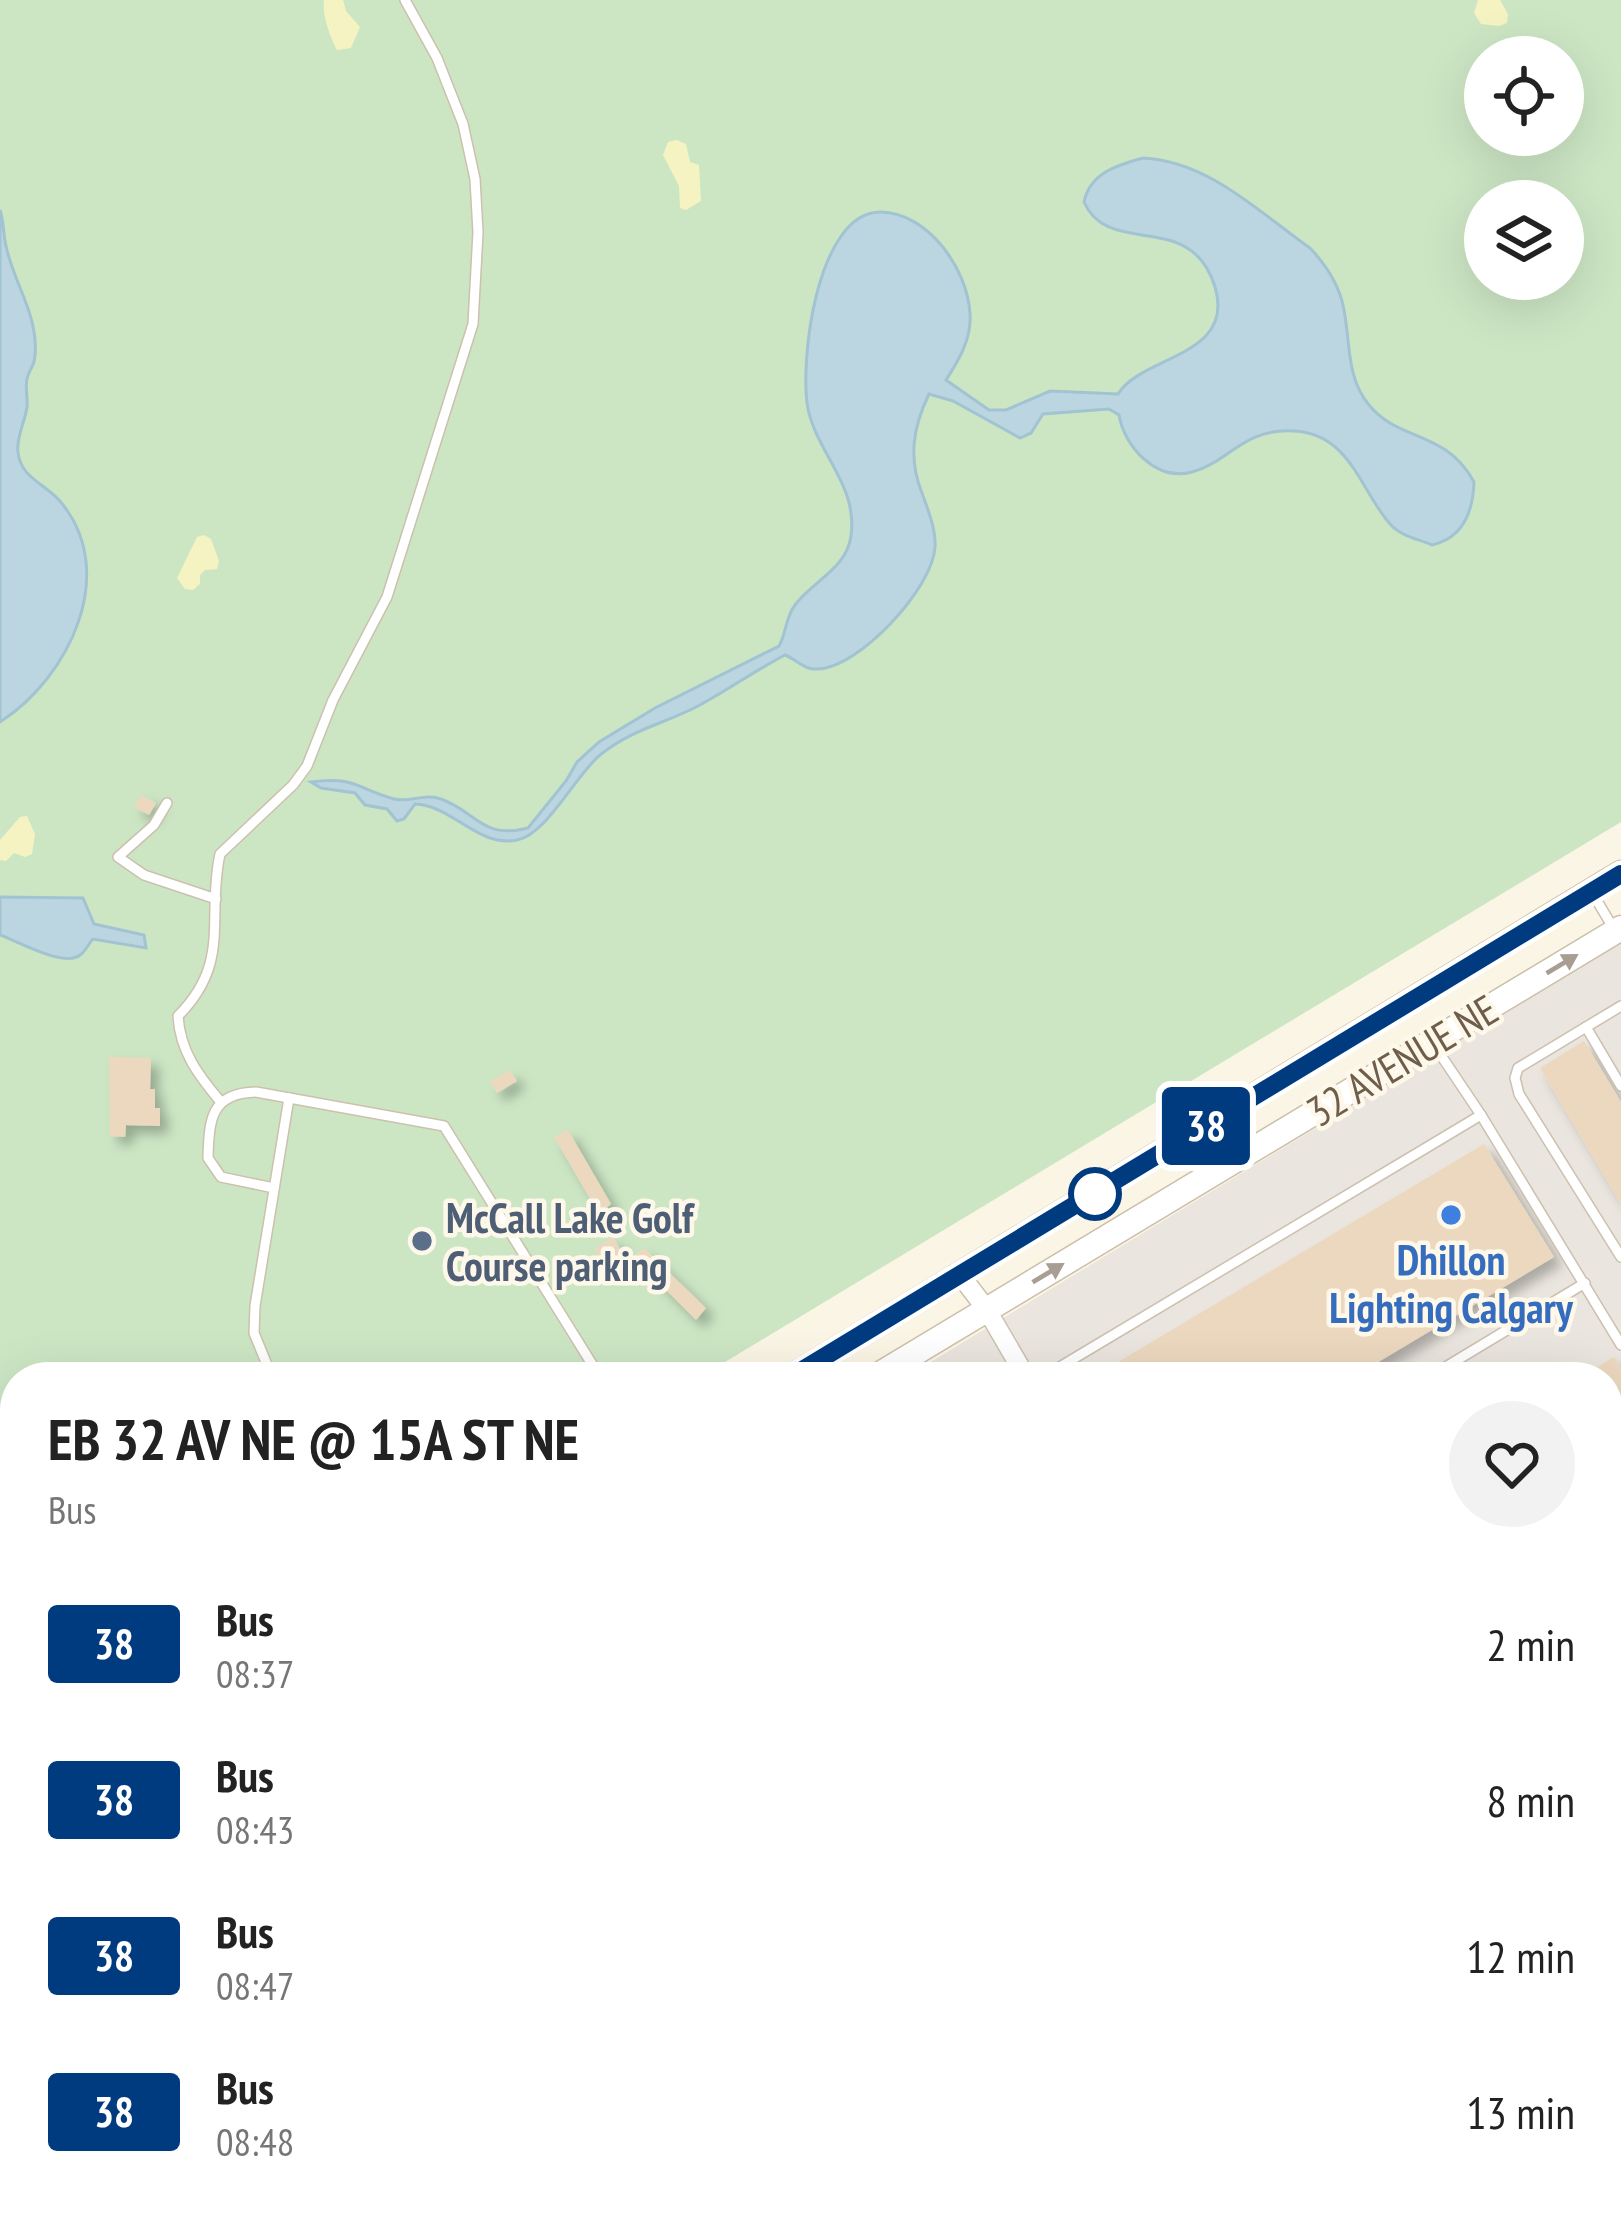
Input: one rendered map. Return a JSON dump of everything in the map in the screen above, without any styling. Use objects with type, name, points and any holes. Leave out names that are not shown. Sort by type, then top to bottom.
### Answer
[{"type":"main road","name":"32 AVENUE NE","points":[[816,1362],[1621,874]]},
{"type":"main road","name":"32 AVENUE NE","points":[[900,1362],[1619,933]]},
{"type":"street","points":[[961,1276],[1017,1362]]},
{"type":"lane","points":[[220,1101],[193,1067],[179,1038],[178,1016],[212,968],[220,854],[307,766],[333,700],[387,597],[473,324],[478,232],[475,179],[463,124],[437,58],[405,0]]},
{"type":"lane","points":[[166,803],[154,825],[118,857],[144,874],[216,898]]},
{"type":"lane","points":[[1591,891],[1619,933]]},
{"type":"lane","points":[[1621,1006],[1518,1068],[1515,1078],[1519,1094],[1621,1257]]},
{"type":"lane","points":[[1586,1028],[1621,1086]]},
{"type":"lane","points":[[1432,1042],[1621,1345]]},
{"type":"lane","points":[[274,1187],[221,1177],[212,1168],[208,1144],[212,1114],[220,1101],[237,1093],[289,1098],[444,1126],[591,1362]]},
{"type":"lane","points":[[262,1362],[254,1333],[289,1098]]},
{"type":"lane","points":[[1068,1362],[1481,1115]]},
{"type":"lane","points":[[1454,1362],[1585,1283]]},
{"type":"shaded area","points":[[1621,943],[1621,1362],[931,1362]]},
{"type":"green space","points":[[0,0],[1621,0],[1621,822],[725,1362],[0,1362]]},
{"type":"sand","points":[[324,0],[343,0],[360,27],[351,48],[337,50],[327,26]]},
{"type":"sand","points":[[1478,0],[1500,0],[1507,23],[1481,24],[1474,13]]},
{"type":"sand","points":[[668,142],[686,144],[690,162],[699,165],[701,201],[686,210],[680,208],[679,186],[663,155]]},
{"type":"sand","points":[[197,537],[211,539],[217,569],[205,570],[200,584],[185,589],[177,578]]},
{"type":"sand","points":[[27,816],[35,834],[32,854],[14,853],[0,860],[0,840],[20,817]]},
{"type":"water","points":[[1143,158],[1167,161],[1211,178],[1252,204],[1321,261],[1341,297],[1352,370],[1361,394],[1381,417],[1450,453],[1474,482],[1468,513],[1452,536],[1432,545],[1395,529],[1342,453],[1313,435],[1276,431],[1261,435],[1205,467],[1179,474],[1144,459],[1127,438],[1119,415],[1109,409],[1043,414],[1031,433],[1020,438],[953,401],[929,394],[919,418],[914,455],[934,533],[931,564],[891,623],[853,655],[818,669],[785,655],[698,706],[624,739],[590,764],[539,827],[517,840],[490,838],[428,806],[415,804],[397,821],[387,809],[365,805],[355,793],[311,782],[347,782],[400,800],[435,797],[490,828],[528,828],[577,762],[599,742],[655,708],[779,646],[792,610],[836,566],[851,536],[849,501],[813,426],[806,387],[817,292],[841,236],[859,218],[881,212],[914,222],[953,262],[967,296],[970,322],[964,348],[946,380],[989,410],[1006,410],[1050,391],[1118,394],[1130,381],[1200,341],[1212,328],[1218,310],[1215,287],[1204,263],[1170,240],[1112,228],[1096,219],[1084,202],[1098,177]]},
{"type":"water","points":[[0,210],[6,246],[34,332],[34,362],[26,382],[27,407],[18,441],[20,461],[59,500],[77,528],[86,558],[86,590],[79,621],[47,679],[0,722]]},
{"type":"water","points":[[0,897],[83,898],[94,924],[144,935],[146,948],[93,939],[73,958],[41,952],[0,935]]},
{"type":"building","points":[[141,795],[156,803],[149,815],[134,807]]},
{"type":"building","points":[[1584,1041],[1621,1102],[1621,1204],[1540,1068]]},
{"type":"building","points":[[109,1057],[151,1058],[150,1089],[155,1089],[160,1126],[126,1125],[125,1137],[110,1136]]},
{"type":"building","points":[[510,1070],[517,1081],[497,1093],[490,1082]]},
{"type":"building","points":[[568,1130],[611,1204],[599,1214],[554,1137]]},
{"type":"building","points":[[1484,1144],[1554,1257],[1378,1362],[1118,1362]]},
{"type":"building","points":[[613,1237],[627,1261],[608,1272],[594,1249]]},
{"type":"building","points":[[644,1248],[706,1308],[696,1320],[633,1257]]},
{"type":"bus line","name":"38","points":[[816,1362],[1621,874]]},
{"type":"place","name":"Dhillon Lighting Calgary","points":[[1451,1215]]},
{"type":"place","name":"McCall Lake Golf Course parking","points":[[422,1241]]}]
